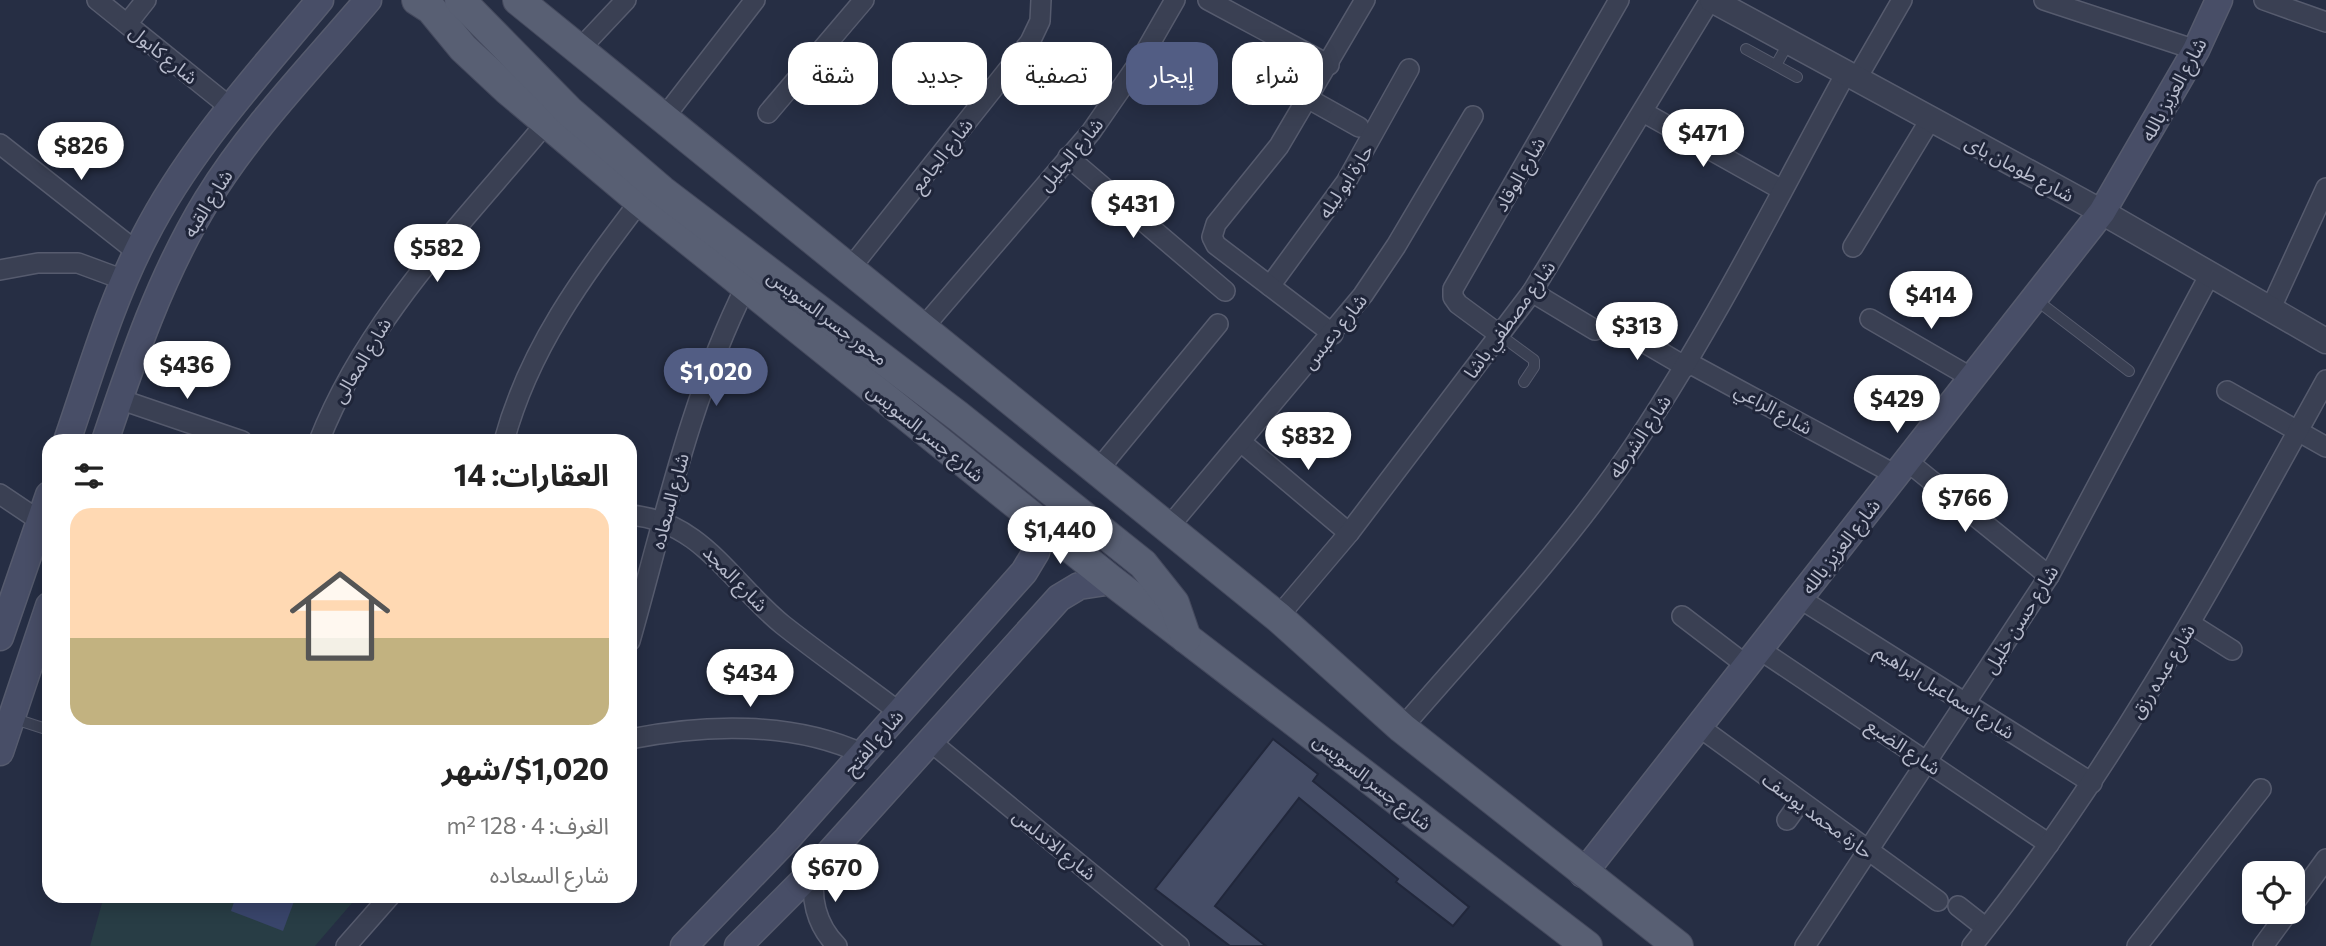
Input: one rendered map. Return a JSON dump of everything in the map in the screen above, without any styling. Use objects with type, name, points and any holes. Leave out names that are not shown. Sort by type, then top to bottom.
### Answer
[{"type":"main road","name":"شارع القبه","points":[[70,434],[124,280],[179,177],[231,108],[320,0]]},
{"type":"main road","name":"شارع القبه","points":[[107,434],[155,300],[208,199],[259,127],[368,0]]},
{"type":"main road","name":"شارع جسر السويس","points":[[417,0],[431,9],[447,14],[473,57],[546,123],[640,201],[1112,581],[1587,946]]},
{"type":"main road","name":"محور جسر السويس","points":[[460,0],[532,63],[663,191],[958,416],[1143,564],[1174,603],[1186,638]]},
{"type":"main road","name":"محور جسر السويس","points":[[484,0],[532,63],[581,99],[673,176],[1154,549],[1187,563],[1211,563]]},
{"type":"main road","points":[[518,0],[1278,617],[1402,728],[1583,874],[1678,946]]},
{"type":"main road","name":"شارع العزيز بالله","points":[[1583,874],[2102,212],[2196,50],[2219,0]]},
{"type":"main road","points":[[0,637],[42,515]]},
{"type":"main road","name":"شارع الفتح","points":[[684,946],[788,839],[1024,572],[1036,552],[1043,526]]},
{"type":"main road","points":[[1024,572],[1044,583],[1054,602]]},
{"type":"main road","points":[[738,946],[816,868],[1054,602],[1079,586],[1112,581]]},
{"type":"main road","points":[[0,752],[42,644]]},
{"type":"main road","points":[[788,839],[816,868]]},
{"type":"street","name":"شارع كابول","points":[[97,0],[231,108]]},
{"type":"street","points":[[127,24],[146,0]]},
{"type":"street","points":[[578,51],[626,0]]},
{"type":"street","points":[[663,119],[755,0]]},
{"type":"street","points":[[768,113],[864,0]]},
{"type":"street","name":"شارع الجامع","points":[[849,270],[1030,42],[1040,21],[1041,0]]},
{"type":"street","name":"شارع الجليل","points":[[922,329],[1116,97],[1175,0]]},
{"type":"street","points":[[1208,0],[1329,65]]},
{"type":"street","points":[[1323,75],[1365,0]]},
{"type":"street","name":"شارع الوقاد","points":[[1500,335],[1458,304],[1453,298],[1453,289],[1619,0]]},
{"type":"street","name":"شارع مصطفي باشا","points":[[1278,617],[1349,533],[1532,292],[1711,0]]},
{"type":"street","name":"شارع طومان باى","points":[[1711,0],[2102,212],[2326,341]]},
{"type":"street","name":"شارع الشرطه","points":[[1402,728],[1567,536],[1624,460],[1687,365],[1782,190],[1902,0]]},
{"type":"street","points":[[2044,0],[2196,50]]},
{"type":"street","points":[[2264,0],[2326,22]]},
{"type":"street","name":"حارة ابو ليله","points":[[1270,286],[1346,183],[1409,69]]},
{"type":"street","points":[[1305,105],[1279,146],[1216,224],[1212,233],[1216,245],[1333,334]]},
{"type":"street","points":[[1320,105],[1359,127]]},
{"type":"street","points":[[1643,112],[1782,190]]},
{"type":"street","name":"شارع دعبس","points":[[1168,528],[1333,334],[1396,246],[1473,116]]},
{"type":"street","points":[[1853,247],[1930,120]]},
{"type":"street","name":"شارع المعالى","points":[[322,434],[357,362],[396,303],[546,123]]},
{"type":"street","points":[[0,144],[137,252]]},
{"type":"street","points":[[1068,157],[1225,292]]},
{"type":"street","points":[[2270,310],[2326,188]]},
{"type":"street","points":[[506,434],[523,385],[551,326],[580,279],[640,201]]},
{"type":"street","points":[[0,270],[38,263],[78,263],[124,280]]},
{"type":"street","name":"شارع حسن خليل","points":[[1805,946],[2049,576],[2209,276]]},
{"type":"street","name":"شارع السعاده","points":[[637,616],[701,392],[746,286]]},
{"type":"street","name":"شارع الراعي","points":[[1532,292],[1901,468],[2049,576]]},
{"type":"street","points":[[1870,318],[1972,378]]},
{"type":"street","points":[[1098,470],[1219,324]]},
{"type":"street","name":"شارع عبده رزق","points":[[1972,946],[2092,783],[2191,624],[2326,380]]},
{"type":"street","points":[[2227,391],[2326,447]]},
{"type":"street","points":[[119,399],[222,434]]},
{"type":"street","points":[[1241,442],[1349,533]]},
{"type":"street","points":[[0,494],[40,521]]},
{"type":"street","name":"شارع المجد","points":[[637,516],[664,522],[700,542],[783,625],[899,712]]},
{"type":"street","name":"شارع اسماعيل ابراهيم","points":[[1800,598],[2092,783]]},
{"type":"street","name":"شارع الضبع","points":[[1682,616],[1928,763],[2049,844]]},
{"type":"street","points":[[2191,624],[2232,650]]},
{"type":"street","name":"حارة محمد يوسف","points":[[1698,726],[1938,901]]},
{"type":"street","points":[[637,738],[693,730],[753,730],[827,740],[863,754]]},
{"type":"street","name":"شارع الاندلس","points":[[931,742],[1179,946]]},
{"type":"street","points":[[2137,946],[2261,789]]},
{"type":"street","points":[[1787,820],[1801,802]]},
{"type":"street","points":[[2305,889],[2325,864]]},
{"type":"street","points":[[816,868],[813,891],[817,914],[837,946]]},
{"type":"street","points":[[346,946],[384,903]]},
{"type":"street","points":[[1958,906],[1986,928]]},
{"type":"street","points":[[2263,946],[2279,924]]},
{"type":"lane","points":[[1776,65],[1789,42]]},
{"type":"lane","points":[[1746,48],[1797,77]]},
{"type":"lane","points":[[2035,298],[2129,371]]},
{"type":"lane","points":[[1500,335],[1534,360],[1535,367],[1524,382]]},
{"type":"lane","points":[[12,718],[42,728]]},
{"type":"shaded area","points":[[102,903],[352,903],[315,946],[90,946]]},
{"type":"water","points":[[234,903],[293,903],[283,931],[231,911]]},
{"type":"building","points":[[1273,739],[1318,774],[1313,781],[1469,907],[1453,926],[1396,882],[1398,879],[1299,798],[1215,906],[1266,946],[1230,946],[1155,889]]}]
